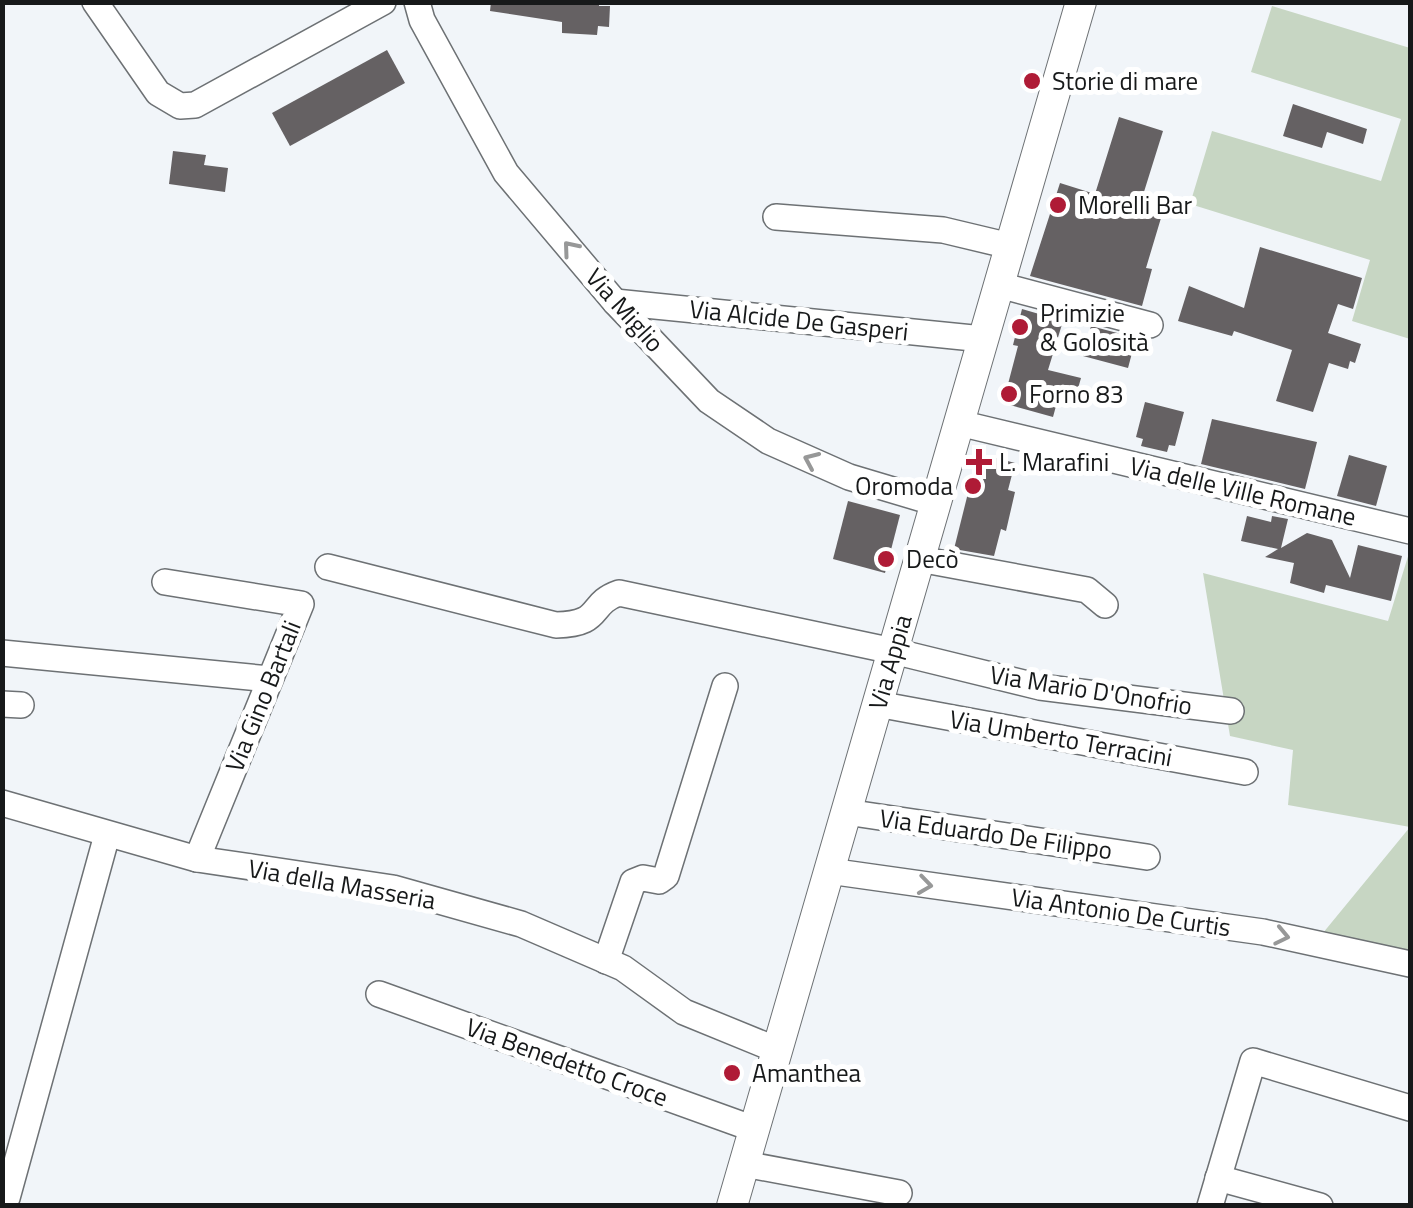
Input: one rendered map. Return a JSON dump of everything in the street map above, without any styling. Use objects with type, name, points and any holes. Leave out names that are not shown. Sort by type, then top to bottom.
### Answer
[{"type":"main road","name":"Via Appia","points":[[732,1206],[1081,2]]},
{"type":"street","points":[[95,2],[158,92],[180,106],[195,105],[383,2]]},
{"type":"street","name":"Via Miglio","points":[[417,2],[422,20],[506,173],[615,302],[709,400],[768,441],[849,477],[936,503]]},
{"type":"street","points":[[776,217],[943,230],[1010,246]]},
{"type":"street","points":[[999,284],[1150,325]]},
{"type":"street","name":"Via Alcide De Gasperi","points":[[615,302],[983,339]]},
{"type":"street","name":"Via delle Ville Romane","points":[[959,423],[1410,531]]},
{"type":"street","points":[[920,559],[1087,590],[1105,605]]},
{"type":"street","name":"Via Mario D'Onofrio","points":[[328,566],[556,625],[578,624],[593,616],[606,598],[618,594],[1040,686],[1231,711]]},
{"type":"street","name":"Via Gino Bartali","points":[[165,582],[300,604],[197,859]]},
{"type":"street","points":[[2,653],[270,679]]},
{"type":"street","points":[[606,961],[633,882],[643,878],[660,882],[666,876],[725,686]]},
{"type":"street","name":"Via Umberto Terracini","points":[[877,704],[1245,772]]},
{"type":"street","name":"Via della Masseria","points":[[2,804],[197,859],[393,888],[521,924],[623,968],[684,1012],[777,1050]]},
{"type":"street","name":"Via Eduardo De Filippo","points":[[846,812],[1147,856]]},
{"type":"street","points":[[7,1198],[106,836]]},
{"type":"street","name":"Via Antonio De Curtis","points":[[829,871],[1263,932],[1410,964]]},
{"type":"street","name":"Via Benedetto Croce","points":[[379,994],[754,1130]]},
{"type":"street","points":[[1210,1206],[1253,1061],[1410,1108]]},
{"type":"street","points":[[744,1164],[898,1193]]},
{"type":"street","points":[[1218,1178],[1320,1206]]},
{"type":"green space","points":[[1272,6],[1410,48],[1410,339],[1352,321],[1370,260],[1190,204],[1212,131],[1381,181],[1401,119],[1251,72]]},
{"type":"green space","points":[[1410,550],[1410,827],[1288,805],[1293,750],[1230,736],[1203,573],[1388,621]]},
{"type":"green space","points":[[1410,827],[1410,958],[1318,939]]},
{"type":"building","points":[[491,2],[599,2],[599,6],[610,6],[609,27],[598,26],[597,35],[562,33],[562,22],[490,11]]},
{"type":"building","points":[[387,50],[405,83],[290,146],[272,113]]},
{"type":"building","points":[[1293,104],[1367,129],[1363,144],[1327,132],[1322,148],[1283,136]]},
{"type":"building","points":[[1119,117],[1163,131],[1138,211],[1161,218],[1146,268],[1152,269],[1142,306],[1030,276],[1060,183],[1095,194]]},
{"type":"building","points":[[173,151],[206,155],[204,165],[228,168],[225,192],[169,184]]},
{"type":"building","points":[[1260,247],[1362,278],[1353,309],[1338,304],[1328,333],[1361,344],[1355,363],[1350,361],[1348,369],[1329,363],[1313,412],[1276,401],[1292,350],[1234,331],[1232,336],[1178,321],[1189,286],[1244,308]]},
{"type":"building","points":[[1022,309],[1063,321],[1048,370],[1081,378],[1075,399],[1059,395],[1053,417],[1003,403],[1018,346],[1013,345]]},
{"type":"building","points":[[1091,326],[1136,338],[1128,368],[1083,356]]},
{"type":"building","points":[[1145,402],[1184,412],[1175,446],[1169,445],[1167,452],[1141,446],[1143,439],[1136,437]]},
{"type":"building","points":[[1212,419],[1317,442],[1305,489],[1201,464]]},
{"type":"building","points":[[978,453],[1015,463],[1008,490],[1015,492],[1006,531],[1001,529],[994,556],[954,549]]},
{"type":"building","points":[[1349,455],[1387,466],[1376,506],[1337,496]]},
{"type":"building","points":[[848,501],[900,515],[885,573],[833,559]]},
{"type":"building","points":[[1247,516],[1271,522],[1272,516],[1288,519],[1281,548],[1307,533],[1332,540],[1350,578],[1358,545],[1402,556],[1391,601],[1326,585],[1324,593],[1290,583],[1294,563],[1265,557],[1278,549],[1241,541]]},
{"type":"place","name":"Storie di mare","points":[[1032,81]]},
{"type":"place","name":"Morelli Bar","points":[[1058,205]]},
{"type":"place","name":"Primizie & Golosità","points":[[1020,327]]},
{"type":"place","name":"Forno 83","points":[[1009,394]]},
{"type":"place","name":"L. Marafini","points":[[979,462]]},
{"type":"place","name":"Oromoda","points":[[973,486]]},
{"type":"place","name":"Decò","points":[[886,559]]},
{"type":"place","name":"Amanthea","points":[[732,1073]]}]
